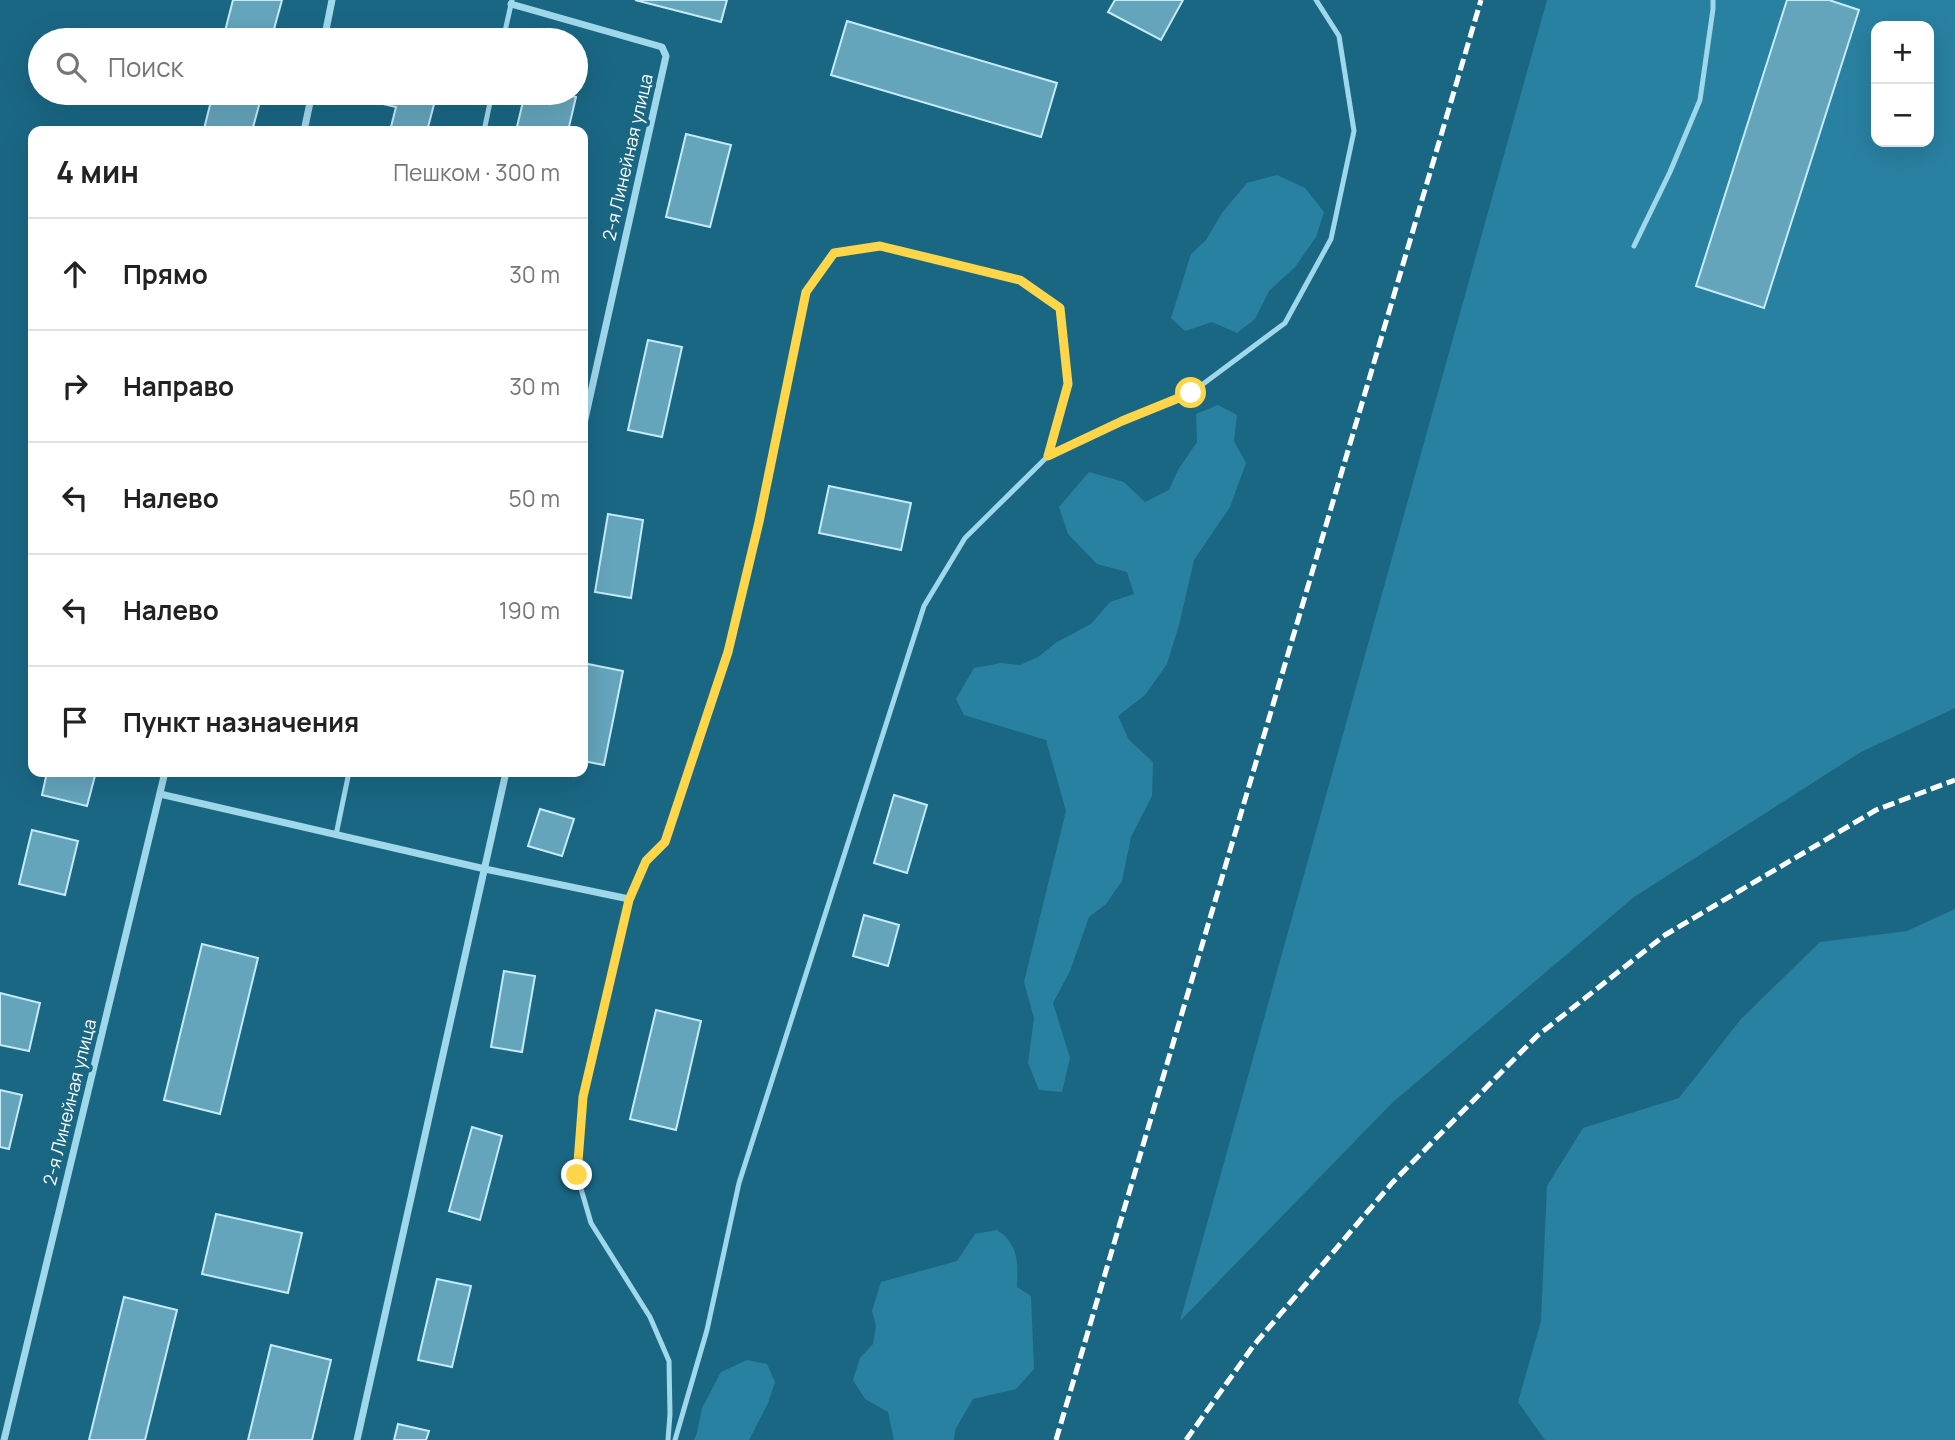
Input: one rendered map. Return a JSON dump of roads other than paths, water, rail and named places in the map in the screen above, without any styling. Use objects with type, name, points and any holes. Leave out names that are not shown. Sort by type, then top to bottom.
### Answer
[{"type":"street","points":[[326,28],[332,0]]},
{"type":"street","name":"2-я Линейная улица","points":[[511,2],[662,47],[666,56],[588,406]]},
{"type":"street","points":[[305,126],[309,105]]},
{"type":"street","name":"2-я Линейная улица","points":[[4,1440],[164,777]]},
{"type":"street","points":[[357,1440],[505,777]]},
{"type":"street","points":[[160,794],[629,900]]},
{"type":"lane","points":[[675,1440],[707,1330],[739,1183],[924,606],[965,538],[1048,456],[1122,421],[1191,393],[1285,323],[1331,239],[1354,131],[1339,36],[1316,0]]},
{"type":"lane","points":[[1634,246],[1670,172],[1700,100],[1713,0]]},
{"type":"lane","points":[[506,28],[511,2]]},
{"type":"lane","points":[[485,126],[489,105]]},
{"type":"lane","points":[[668,1440],[669,1361],[650,1317],[591,1223],[577,1175],[583,1097],[629,900],[646,861],[665,842],[728,652],[759,522],[806,292],[834,253],[880,246],[906,252],[1020,280],[1060,308],[1068,384],[1048,456]]},
{"type":"lane","points":[[336,835],[348,777]]},
{"type":"railway","points":[[1056,1440],[1481,0]]},
{"type":"railway","points":[[1186,1440],[1254,1345],[1392,1183],[1537,1036],[1665,935],[1876,810],[1955,780]]}]
